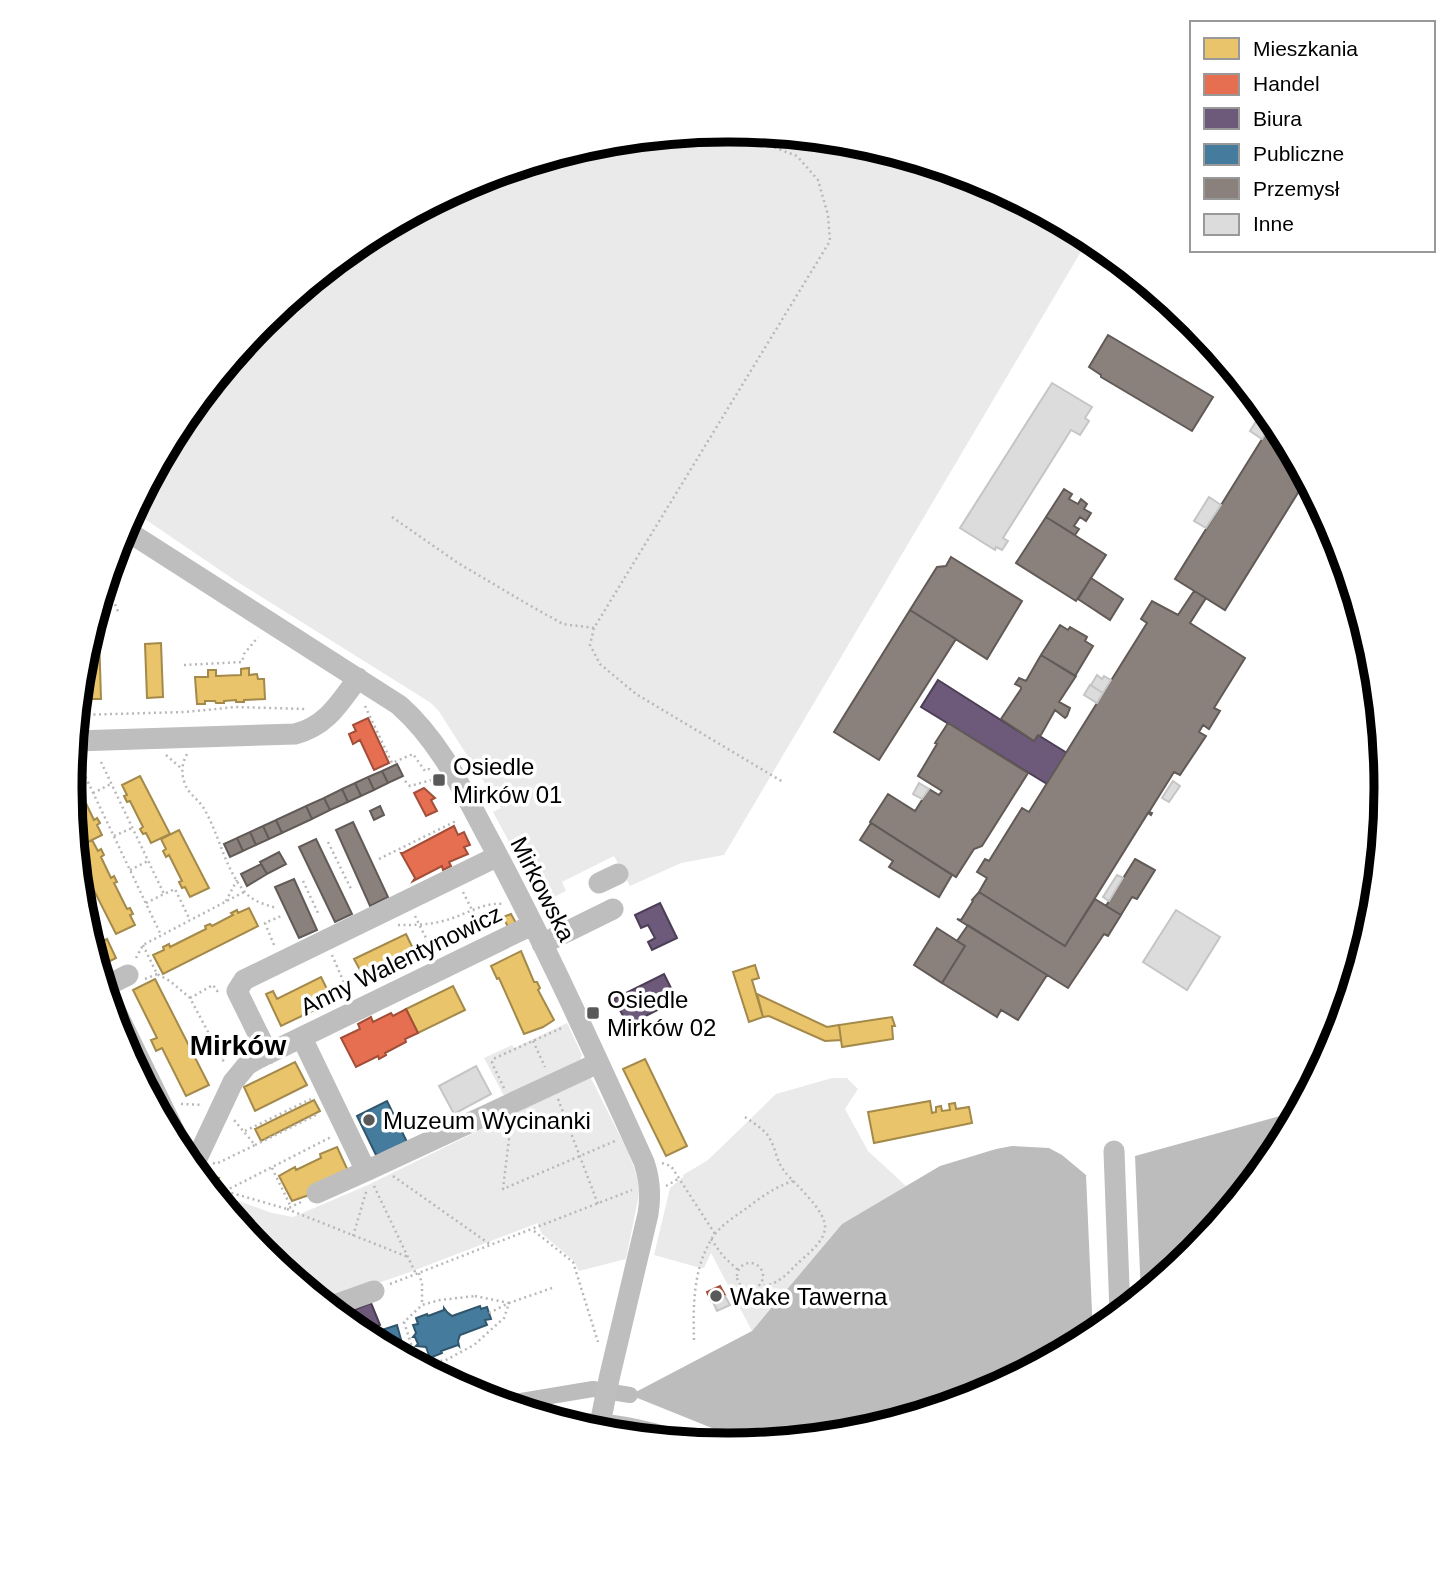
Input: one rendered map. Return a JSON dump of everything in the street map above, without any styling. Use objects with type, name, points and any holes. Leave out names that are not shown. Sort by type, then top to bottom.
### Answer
[{"type":"street","name":"Mirkowska","points":[[133,535],[399,705],[430,737],[498,856],[644,1162],[657,1184],[650,1197],[601,1421]]},
{"type":"street","points":[[84,746],[295,734],[311,729],[325,720],[358,678]]},
{"type":"street","points":[[268,1054],[237,991],[242,982],[498,856]]},
{"type":"street","points":[[542,944],[613,909]]},
{"type":"street","name":"Anny Walentynowicz","points":[[199,1157],[233,1082],[247,1065],[532,925]]},
{"type":"street","points":[[113,983],[128,975]]},
{"type":"street","points":[[302,1038],[372,1168]]},
{"type":"street","points":[[317,1193],[598,1063]]},
{"type":"street","points":[[1114,1151],[1120,1301]]},
{"type":"street","points":[[339,1303],[374,1290]]},
{"type":"path","points":[[763,143],[797,156],[818,180],[828,215],[830,241],[594,628],[590,645],[600,664],[636,694],[783,782]]},
{"type":"path","points":[[392,517],[458,563],[529,605],[564,624],[594,628]]},
{"type":"path","points":[[112,596],[119,614]]},
{"type":"path","points":[[184,665],[242,662],[244,654],[264,629]]},
{"type":"path","points":[[87,715],[186,712],[236,707],[311,709]]},
{"type":"path","points":[[188,752],[183,760],[184,780],[189,793],[205,810],[237,880],[244,892],[264,905],[277,908]]},
{"type":"path","points":[[165,755],[182,769]]},
{"type":"path","points":[[101,762],[164,894]]},
{"type":"path","points":[[83,767],[161,935]]},
{"type":"path","points":[[405,781],[410,786],[435,779]]},
{"type":"path","points":[[93,793],[111,784]]},
{"type":"path","points":[[379,859],[461,819]]},
{"type":"path","points":[[114,836],[132,828]]},
{"type":"path","points":[[328,842],[352,891]]},
{"type":"path","points":[[130,870],[148,861]]},
{"type":"path","points":[[456,877],[482,930]]},
{"type":"path","points":[[226,901],[237,880]]},
{"type":"path","points":[[303,881],[319,915]]},
{"type":"path","points":[[146,903],[175,889],[190,920]]},
{"type":"path","points":[[128,975],[143,945],[244,892]]},
{"type":"path","points":[[408,900],[438,963]]},
{"type":"path","points":[[397,925],[443,921],[496,903],[510,905]]},
{"type":"path","points":[[552,905],[562,923]]},
{"type":"path","points":[[143,945],[156,974],[190,998],[226,1065]]},
{"type":"path","points":[[331,952],[353,1003]]},
{"type":"path","points":[[569,1024],[493,1059],[492,1063],[513,1104],[503,1189],[624,1137]]},
{"type":"path","points":[[533,1041],[598,1204]]},
{"type":"path","points":[[245,1131],[311,1099]]},
{"type":"path","points":[[165,1103],[213,1106]]},
{"type":"path","points":[[228,1114],[255,1145]]},
{"type":"path","points":[[204,1164],[216,1164],[317,1115]]},
{"type":"path","points":[[745,1117],[766,1133],[778,1162],[822,1215],[825,1224],[824,1233],[816,1245],[781,1279],[767,1286],[759,1285],[751,1289],[742,1286],[737,1277],[738,1270],[747,1263],[758,1265],[763,1274],[759,1285]]},
{"type":"path","points":[[225,1191],[335,1135]]},
{"type":"path","points":[[658,1161],[671,1166],[715,1234]]},
{"type":"path","points":[[272,1168],[291,1207]]},
{"type":"path","points":[[372,1168],[491,1244]]},
{"type":"path","points":[[374,1290],[598,1204],[678,1178]]},
{"type":"path","points":[[353,1236],[370,1179],[422,1284],[422,1305]]},
{"type":"path","points":[[694,1340],[696,1283],[711,1239],[735,1216],[767,1193],[793,1181]]},
{"type":"path","points":[[225,1191],[287,1209],[408,1257]]},
{"type":"path","points":[[287,1209],[317,1193]]},
{"type":"path","points":[[533,1230],[573,1262],[601,1348]]},
{"type":"path","points":[[711,1239],[723,1256],[738,1270]]},
{"type":"path","points":[[489,1313],[552,1288]]},
{"type":"path","points":[[418,1354],[413,1350],[404,1322],[422,1305],[475,1296],[509,1303]]},
{"type":"path","points":[[429,1360],[444,1361],[474,1345],[504,1318],[509,1303]]},
{"type":"shaded area","points":[[728,142],[812,147],[854,154],[936,176],[1014,208],[1083,248],[724,855],[681,863],[630,886],[614,856],[562,882],[566,891],[542,903],[493,812],[501,808],[438,710],[431,703],[236,581],[142,517],[191,429],[242,362],[302,302],[335,275],[405,228],[481,191],[561,164],[644,147]]},
{"type":"shaded area","points":[[567,1023],[582,1055],[580,1060],[505,1098],[484,1058],[512,1045],[514,1048]]},
{"type":"shaded area","points":[[590,1076],[640,1182],[626,1259],[579,1271],[574,1261],[541,1233],[538,1223],[333,1298],[271,1244],[230,1198],[272,1213],[293,1217],[368,1185]]},
{"type":"shaded area","points":[[832,1078],[847,1078],[858,1089],[845,1109],[868,1151],[906,1186],[842,1224],[752,1331],[711,1253],[704,1268],[654,1255],[670,1188],[683,1175],[708,1160],[776,1094]]},
{"type":"shaded area","points":[[1284,1115],[1265,1146],[1214,1213],[1185,1244],[1141,1284],[1135,1156]]},
{"type":"shaded area","points":[[1012,1146],[1049,1148],[1086,1175],[1092,1320],[1087,1324],[1014,1367],[936,1399],[854,1421],[812,1428],[724,1433],[630,1395],[752,1331],[842,1224],[940,1166]]},
{"type":"building: Mieszkania","points":[[99,642],[101,699],[89,699]]},
{"type":"building: Mieszkania","points":[[161,643],[163,697],[147,698],[145,644]]},
{"type":"building: Mieszkania","points":[[249,668],[249,675],[257,674],[258,679],[264,679],[265,699],[224,703],[205,701],[205,704],[197,704],[195,677],[208,677],[208,670],[216,670],[216,676],[241,675],[241,669]]},
{"type":"building: Mieszkania","points":[[140,776],[170,834],[151,843],[146,833],[143,834],[140,829],[143,827],[130,801],[127,802],[124,796],[127,795],[122,785]]},
{"type":"building: Mieszkania","points":[[82,796],[94,820],[97,818],[100,823],[97,825],[102,835],[85,843]]},
{"type":"building: Mieszkania","points":[[179,830],[209,888],[190,897],[179,882],[182,881],[169,855],[166,857],[163,851],[166,849],[161,839]]},
{"type":"building: Mieszkania","points":[[92,840],[98,851],[101,849],[104,855],[101,857],[111,878],[114,876],[117,882],[114,883],[127,909],[130,908],[133,914],[130,915],[135,925],[116,934],[90,882],[85,843]]},
{"type":"building: Mieszkania","points":[[249,908],[258,926],[163,974],[153,955],[164,950],[163,947],[169,944],[170,947],[206,929],[205,926],[212,926],[237,910],[238,913]]},
{"type":"building: Mieszkania","points":[[511,914],[516,923],[508,927],[503,917]]},
{"type":"building: Mieszkania","points":[[447,933],[451,942],[440,948],[435,939]]},
{"type":"building: Mieszkania","points":[[406,934],[418,959],[367,983],[354,959]]},
{"type":"building: Mieszkania","points":[[107,939],[116,958],[107,963],[101,942]]},
{"type":"building: Mieszkania","points":[[521,951],[554,1020],[524,1034],[491,966]]},
{"type":"building: Mieszkania","points":[[755,965],[759,978],[752,980],[763,1017],[749,1022],[733,972]]},
{"type":"building: Mieszkania","points":[[321,977],[333,1001],[281,1026],[266,994],[273,991],[277,999]]},
{"type":"building: Mieszkania","points":[[155,979],[209,1085],[186,1096],[162,1048],[156,1051],[151,1040],[157,1038],[133,990]]},
{"type":"building: Mieszkania","points":[[453,986],[465,1010],[418,1033],[406,1009]]},
{"type":"building: Mieszkania","points":[[757,994],[827,1027],[839,1025],[841,1040],[825,1041],[769,1016],[763,1017]]},
{"type":"building: Mieszkania","points":[[892,1017],[895,1026],[892,1026],[893,1039],[842,1047],[839,1025]]},
{"type":"building: Mieszkania","points":[[645,1059],[687,1146],[666,1156],[623,1069]]},
{"type":"building: Mieszkania","points":[[295,1062],[307,1085],[255,1111],[244,1087]]},
{"type":"building: Mieszkania","points":[[314,1100],[320,1111],[261,1141],[255,1129]]},
{"type":"building: Mieszkania","points":[[930,1101],[932,1113],[936,1112],[936,1107],[941,1106],[942,1111],[950,1110],[949,1104],[955,1103],[956,1109],[969,1107],[972,1123],[874,1143],[868,1112]]},
{"type":"building: Mieszkania","points":[[337,1147],[349,1173],[309,1195],[292,1201],[279,1176],[321,1158],[320,1154]]},
{"type":"building: Handel","points":[[368,718],[389,763],[374,770],[360,740],[353,744],[349,734],[356,731],[353,725]]},
{"type":"building: Handel","points":[[424,788],[435,798],[431,800],[437,811],[426,816],[414,793]]},
{"type":"building: Handel","points":[[454,826],[458,835],[464,832],[470,845],[464,847],[468,854],[449,862],[451,866],[443,870],[442,866],[413,881],[415,878],[401,853]]},
{"type":"building: Handel","points":[[406,1009],[418,1033],[405,1039],[406,1042],[379,1059],[378,1056],[356,1067],[341,1038],[360,1029],[358,1024],[371,1017],[373,1022]]},
{"type":"building: Handel","points":[[720,1286],[725,1295],[711,1301],[707,1292]]},
{"type":"building: Biura","points":[[938,680],[1034,741],[1038,735],[1067,753],[1047,784],[921,707]]},
{"type":"building: Biura","points":[[660,903],[677,938],[652,950],[648,942],[655,938],[648,925],[641,928],[635,915]]},
{"type":"building: Biura","points":[[664,974],[677,1000],[628,1025],[614,999]]},
{"type":"building: Biura","points":[[371,1303],[380,1325],[374,1327],[351,1311]]},
{"type":"building: Publiczne","points":[[387,1101],[409,1146],[376,1155],[357,1116]]},
{"type":"building: Publiczne","points":[[480,1306],[481,1309],[487,1307],[491,1319],[485,1320],[487,1325],[460,1335],[459,1346],[441,1351],[442,1353],[430,1358],[426,1347],[416,1346],[418,1344],[413,1337],[416,1333],[413,1325],[418,1324],[416,1318],[427,1314],[428,1316],[444,1308],[452,1316]]},
{"type":"building: Publiczne","points":[[397,1325],[402,1343],[383,1333],[382,1330]]},
{"type":"building: Przemysł","points":[[1108,335],[1213,397],[1192,431],[1101,377],[1089,367]]},
{"type":"building: Przemysł","points":[[1267,432],[1300,489],[1225,610],[1175,579]]},
{"type":"building: Przemysł","points":[[1064,489],[1072,494],[1069,499],[1078,504],[1081,499],[1087,504],[1084,509],[1091,513],[1086,521],[1080,517],[1074,526],[1079,529],[1075,535],[1046,517]]},
{"type":"building: Przemysł","points":[[1046,517],[1106,555],[1076,601],[1016,563]]},
{"type":"building: Przemysł","points":[[951,557],[1022,601],[987,659],[910,610],[937,567],[946,566]]},
{"type":"building: Przemysł","points":[[1091,578],[1123,599],[1110,620],[1078,599]]},
{"type":"building: Przemysł","points":[[1194,591],[1206,598],[1190,623],[1245,658],[1214,708],[1220,711],[1209,729],[1203,725],[1199,732],[1206,736],[1180,775],[1174,772],[1149,812],[1151,815],[1148,813],[1065,946],[979,892],[987,878],[977,872],[985,859],[989,861],[1022,808],[1029,812],[1147,623],[1141,619],[1152,601],[1178,615]]},
{"type":"building: Przemysł","points":[[910,610],[956,639],[879,760],[834,732]]},
{"type":"building: Przemysł","points":[[1060,625],[1068,630],[1070,627],[1087,637],[1085,641],[1093,646],[1075,676],[1041,655]]},
{"type":"building: Przemysł","points":[[1041,655],[1076,676],[1059,702],[1070,708],[1067,716],[1065,718],[1055,710],[1041,735],[1034,741],[1001,719],[1021,689],[1015,684],[1019,678],[1026,681]]},
{"type":"building: Przemysł","points":[[948,723],[1028,773],[982,846],[974,849],[956,877],[870,822],[888,794],[915,811],[929,789],[939,795],[942,791],[918,776]]},
{"type":"building: Przemysł","points":[[397,764],[403,776],[388,783],[382,771]]},
{"type":"building: Przemysł","points":[[382,771],[388,783],[374,790],[368,777]]},
{"type":"building: Przemysł","points":[[368,777],[374,790],[361,796],[355,783]]},
{"type":"building: Przemysł","points":[[355,783],[361,796],[348,802],[342,789]]},
{"type":"building: Przemysł","points":[[342,789],[348,802],[330,810],[324,798]]},
{"type":"building: Przemysł","points":[[324,798],[330,810],[312,819],[306,806]]},
{"type":"building: Przemysł","points":[[306,806],[312,819],[282,833],[276,820]]},
{"type":"building: Przemysł","points":[[380,806],[384,815],[374,820],[370,811]]},
{"type":"building: Przemysł","points":[[276,820],[282,833],[269,839],[263,826]]},
{"type":"building: Przemysł","points":[[353,822],[388,897],[370,906],[336,830]]},
{"type":"building: Przemysł","points":[[871,823],[952,875],[939,897],[889,867],[893,861],[860,840]]},
{"type":"building: Przemysł","points":[[263,826],[269,839],[256,845],[250,832]]},
{"type":"building: Przemysł","points":[[250,832],[256,845],[243,851],[237,838]]},
{"type":"building: Przemysł","points":[[237,838],[243,851],[230,857],[224,844]]},
{"type":"building: Przemysł","points":[[316,839],[352,914],[335,922],[299,847]]},
{"type":"building: Przemysł","points":[[279,852],[286,864],[267,874],[260,862]]},
{"type":"building: Przemysł","points":[[1135,859],[1155,870],[1137,899],[1132,897],[1121,915],[1106,906]]},
{"type":"building: Przemysł","points":[[261,864],[267,874],[247,886],[241,874]]},
{"type":"building: Przemysł","points":[[294,879],[317,930],[299,938],[275,887]]},
{"type":"building: Przemysł","points":[[979,892],[1065,946],[1095,899],[1121,915],[1108,936],[1104,934],[1068,988],[957,919],[961,920]]},
{"type":"building: Przemysł","points":[[968,925],[1047,975],[1018,1020],[1001,1010],[997,1017],[942,983],[965,946],[957,941]]},
{"type":"building: Przemysł","points":[[937,928],[965,946],[942,983],[914,965]]},
{"type":"building: Inne","points":[[1052,383],[1092,407],[1085,418],[1089,421],[1080,435],[1071,430],[1003,538],[1008,541],[1002,550],[996,547],[995,550],[960,528]]},
{"type":"building: Inne","points":[[1258,419],[1267,432],[1262,439],[1250,431]]},
{"type":"building: Inne","points":[[1209,497],[1221,505],[1206,528],[1194,521]]},
{"type":"building: Inne","points":[[1097,675],[1111,680],[1103,693],[1091,685]]},
{"type":"building: Inne","points":[[1090,685],[1103,693],[1097,703],[1084,695]]},
{"type":"building: Inne","points":[[1173,781],[1180,786],[1169,802],[1162,798]]},
{"type":"building: Inne","points":[[919,783],[929,789],[922,799],[913,794]]},
{"type":"building: Inne","points":[[1117,875],[1123,878],[1109,901],[1103,897]]},
{"type":"building: Inne","points":[[1176,910],[1220,937],[1187,990],[1143,962]]},
{"type":"building: Inne","points":[[476,1066],[491,1094],[454,1114],[439,1086]]},
{"type":"building: Inne","points":[[725,1296],[730,1305],[717,1311],[713,1302]]},
{"type":"waterway","points":[[525,1400],[593,1389],[630,1395]]},
{"type":"place","name":"Osiedle Mirków 01","points":[[439,780]]},
{"type":"place","name":"Osiedle Mirków 02","points":[[593,1013]]},
{"type":"place","name":"Muzeum Wycinanki","points":[[369,1120]]},
{"type":"place","name":"Wake Tawerna","points":[[716,1296]]},
{"type":"district","name":"Mirków","points":[[238,1045]]}]
